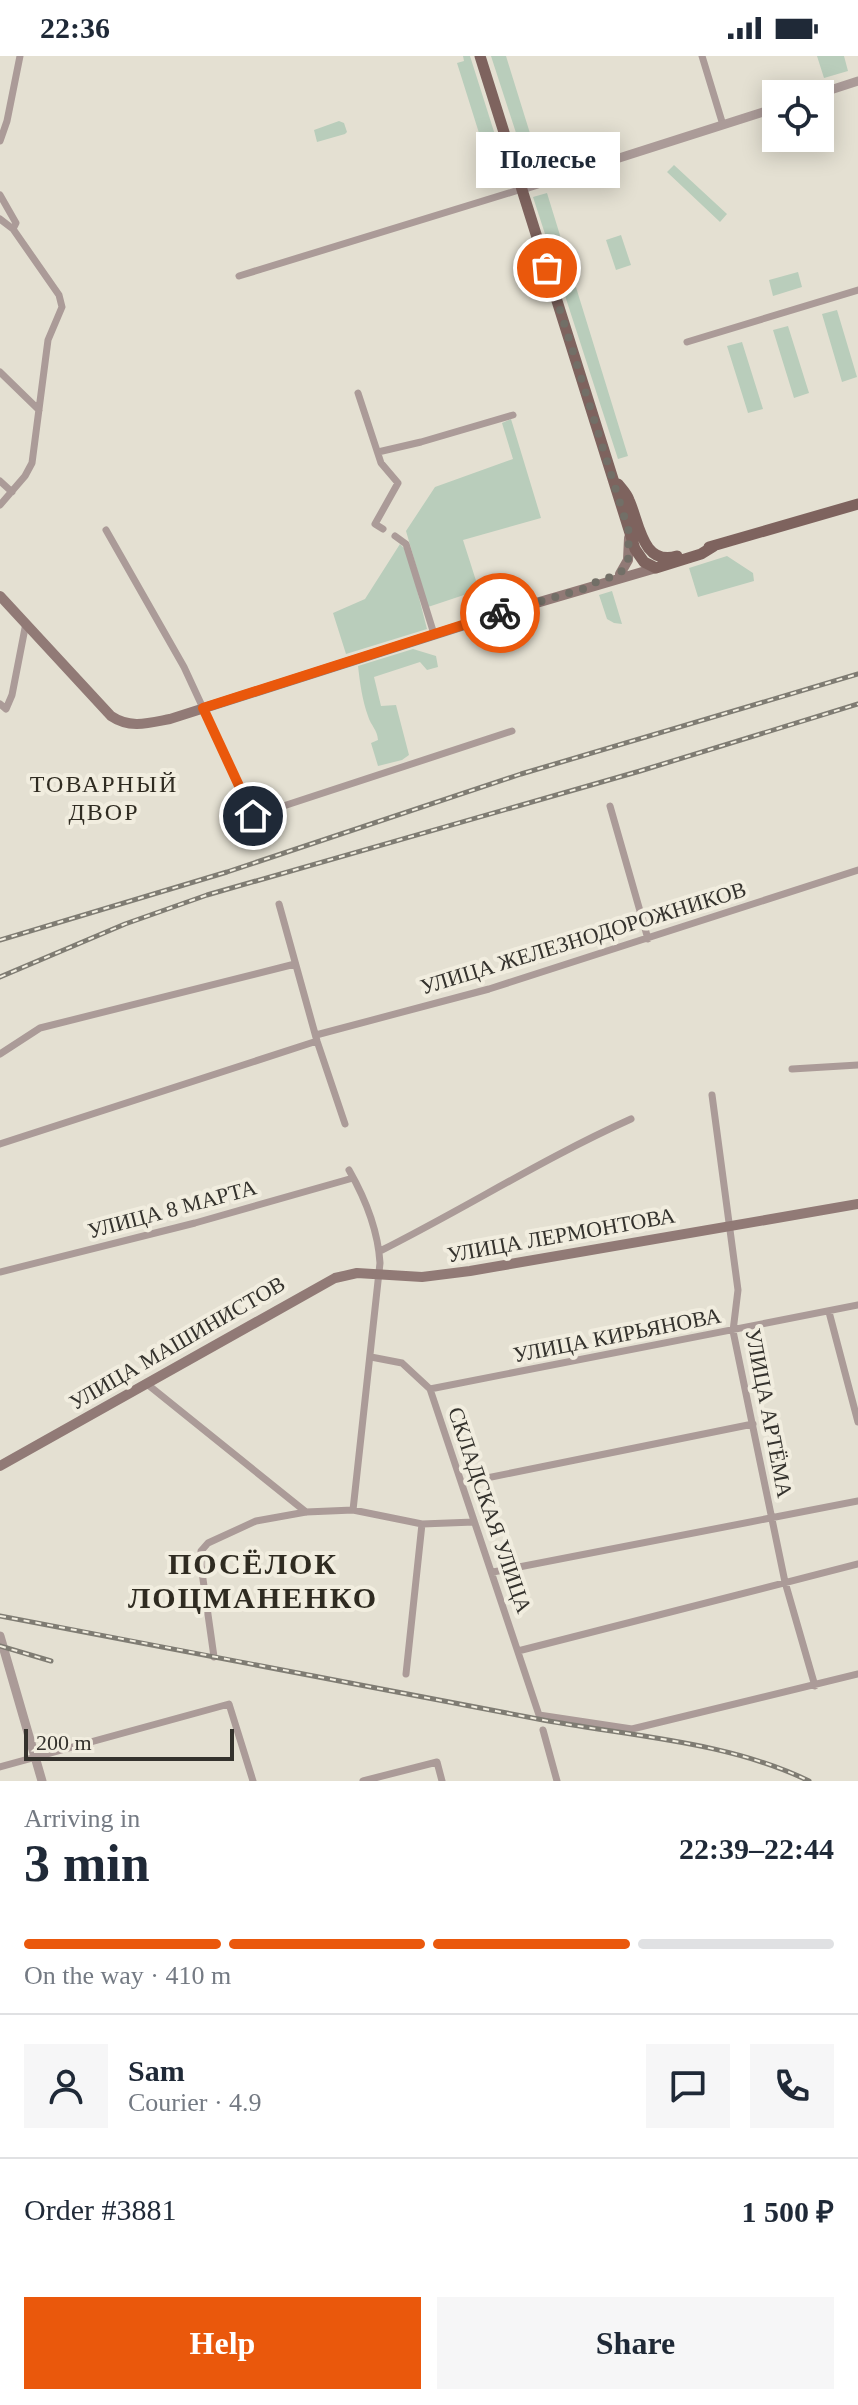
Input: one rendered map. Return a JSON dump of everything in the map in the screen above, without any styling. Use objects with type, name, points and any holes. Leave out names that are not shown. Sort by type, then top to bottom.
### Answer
[{"type":"main road","points":[[480,56],[629,532],[635,549],[647,565]]},
{"type":"main road","points":[[612,477],[629,498],[647,565]]},
{"type":"main road","points":[[0,596],[111,716],[140,725],[586,588],[647,565],[858,504]]},
{"type":"main road","points":[[624,576],[629,532]]},
{"type":"main road","points":[[643,541],[654,552],[670,558]]},
{"type":"main road","points":[[647,565],[701,554],[714,546]]},
{"type":"main road","name":"УЛИЦА ЛЕРМОНТОВА","points":[[378,1274],[422,1277],[459,1273],[858,1204]]},
{"type":"main road","name":"УЛИЦА МАШИНИСТОВ","points":[[0,1466],[326,1281],[353,1274],[378,1274]]},
{"type":"street","points":[[0,141],[20,56]]},
{"type":"street","points":[[702,56],[723,125]]},
{"type":"street","points":[[834,89],[858,81]]},
{"type":"street","points":[[239,276],[762,112]]},
{"type":"street","points":[[0,195],[16,223],[13,229]]},
{"type":"street","points":[[0,219],[13,229],[59,295],[62,307],[48,340],[32,463],[0,505]]},
{"type":"street","points":[[687,342],[858,290]]},
{"type":"street","points":[[0,372],[39,410]]},
{"type":"street","points":[[358,393],[381,463],[398,483],[375,524],[383,529]]},
{"type":"street","points":[[378,452],[513,415]]},
{"type":"street","points":[[0,481],[12,492]]},
{"type":"street","points":[[106,530],[184,667],[253,816],[512,731]]},
{"type":"street","points":[[395,536],[406,544],[434,634]]},
{"type":"street","points":[[3,706],[12,695],[26,623]]},
{"type":"street","points":[[610,806],[648,939]]},
{"type":"street","name":"УЛИЦА ЖЕЛЕЗНОДОРОЖНИКОВ","points":[[0,1144],[316,1038],[489,989],[858,870]]},
{"type":"street","points":[[279,904],[316,1038],[345,1124]]},
{"type":"street","points":[[0,1054],[40,1028],[295,964]]},
{"type":"street","points":[[792,1069],[858,1065]]},
{"type":"street","name":"УЛИЦА АРТЁМА","points":[[712,1095],[738,1290],[733,1331],[785,1582],[815,1686]]},
{"type":"street","points":[[353,1510],[380,1251],[577,1143],[631,1119]]},
{"type":"street","name":"УЛИЦА 8 МАРТА","points":[[0,1272],[181,1226],[351,1174],[359,1184],[380,1251]]},
{"type":"street","name":"УЛИЦА КИРЬЯНОВА","points":[[430,1389],[858,1305]]},
{"type":"street","points":[[829,1312],[858,1422]]},
{"type":"street","name":"СКЛАДСКАЯ УЛИЦА","points":[[371,1357],[402,1363],[430,1389],[539,1715],[632,1729],[815,1686]]},
{"type":"street","points":[[147,1384],[306,1512]]},
{"type":"street","points":[[462,1483],[753,1424]]},
{"type":"street","points":[[493,1572],[858,1501]]},
{"type":"street","points":[[214,1657],[201,1551],[208,1543],[256,1521],[306,1512],[353,1510],[422,1524],[474,1522]]},
{"type":"street","points":[[406,1674],[422,1524]]},
{"type":"street","points":[[518,1651],[858,1564]]},
{"type":"street","points":[[0,1636],[42,1781]]},
{"type":"street","points":[[815,1686],[858,1674]]},
{"type":"street","points":[[0,1767],[229,1704],[253,1781]]},
{"type":"street","points":[[543,1730],[557,1781]]},
{"type":"street","points":[[363,1781],[437,1762],[442,1781]]},
{"type":"green space","points":[[463,56],[470,56],[509,179],[495,184],[457,63],[464,61]]},
{"type":"green space","points":[[491,56],[506,56],[542,172],[530,176]]},
{"type":"green space","points":[[817,56],[844,56],[848,71],[824,78]]},
{"type":"green space","points":[[339,121],[344,123],[345,134],[317,142],[314,130]]},
{"type":"green space","points":[[674,165],[727,214],[720,222],[667,172]]},
{"type":"green space","points":[[547,193],[628,456],[618,459],[533,197]]},
{"type":"green space","points":[[621,235],[631,265],[616,270],[606,240]]},
{"type":"green space","points":[[798,272],[802,287],[773,296],[769,280]]},
{"type":"green space","points":[[837,310],[857,377],[842,382],[822,314]]},
{"type":"green space","points":[[788,326],[809,393],[794,398],[773,330]]},
{"type":"green space","points":[[742,342],[763,409],[748,413],[727,346]]},
{"type":"green space","points":[[511,419],[541,518],[463,540],[479,590],[428,607],[406,531],[435,487],[513,459],[502,423]]},
{"type":"green space","points":[[400,544],[407,551],[427,629],[346,654],[333,613],[365,599]]},
{"type":"green space","points":[[727,556],[753,573],[754,581],[698,597],[689,568]]},
{"type":"green space","points":[[612,591],[622,624],[607,619],[599,595]]},
{"type":"green space","points":[[413,649],[436,656],[438,667],[427,670],[420,662],[374,677],[381,706],[396,705],[409,755],[378,766],[371,743],[378,740],[364,703],[358,666]]},
{"type":"railway","points":[[0,940],[227,872],[521,774],[858,674]]},
{"type":"railway","points":[[0,977],[125,924],[207,895],[640,771],[858,704]]},
{"type":"railway","points":[[0,1616],[538,1719],[711,1748],[778,1768],[809,1781]]},
{"type":"railway","points":[[0,1646],[51,1661]]},
{"type":"way so far","points":[[500,613],[586,588],[620,574],[629,556],[629,532],[547,268]]},
{"type":"place","name":"Полесье","points":[[547,268]]},
{"type":"district","name":"ТОВАРНЫЙ ДВОР","points":[[104,798]]},
{"type":"district","name":"ПОСЁЛОК ЛОЦМАНЕНКО","points":[[253,1580]]},
{"type":"route","points":[[253,816],[203,708],[500,613]]}]
